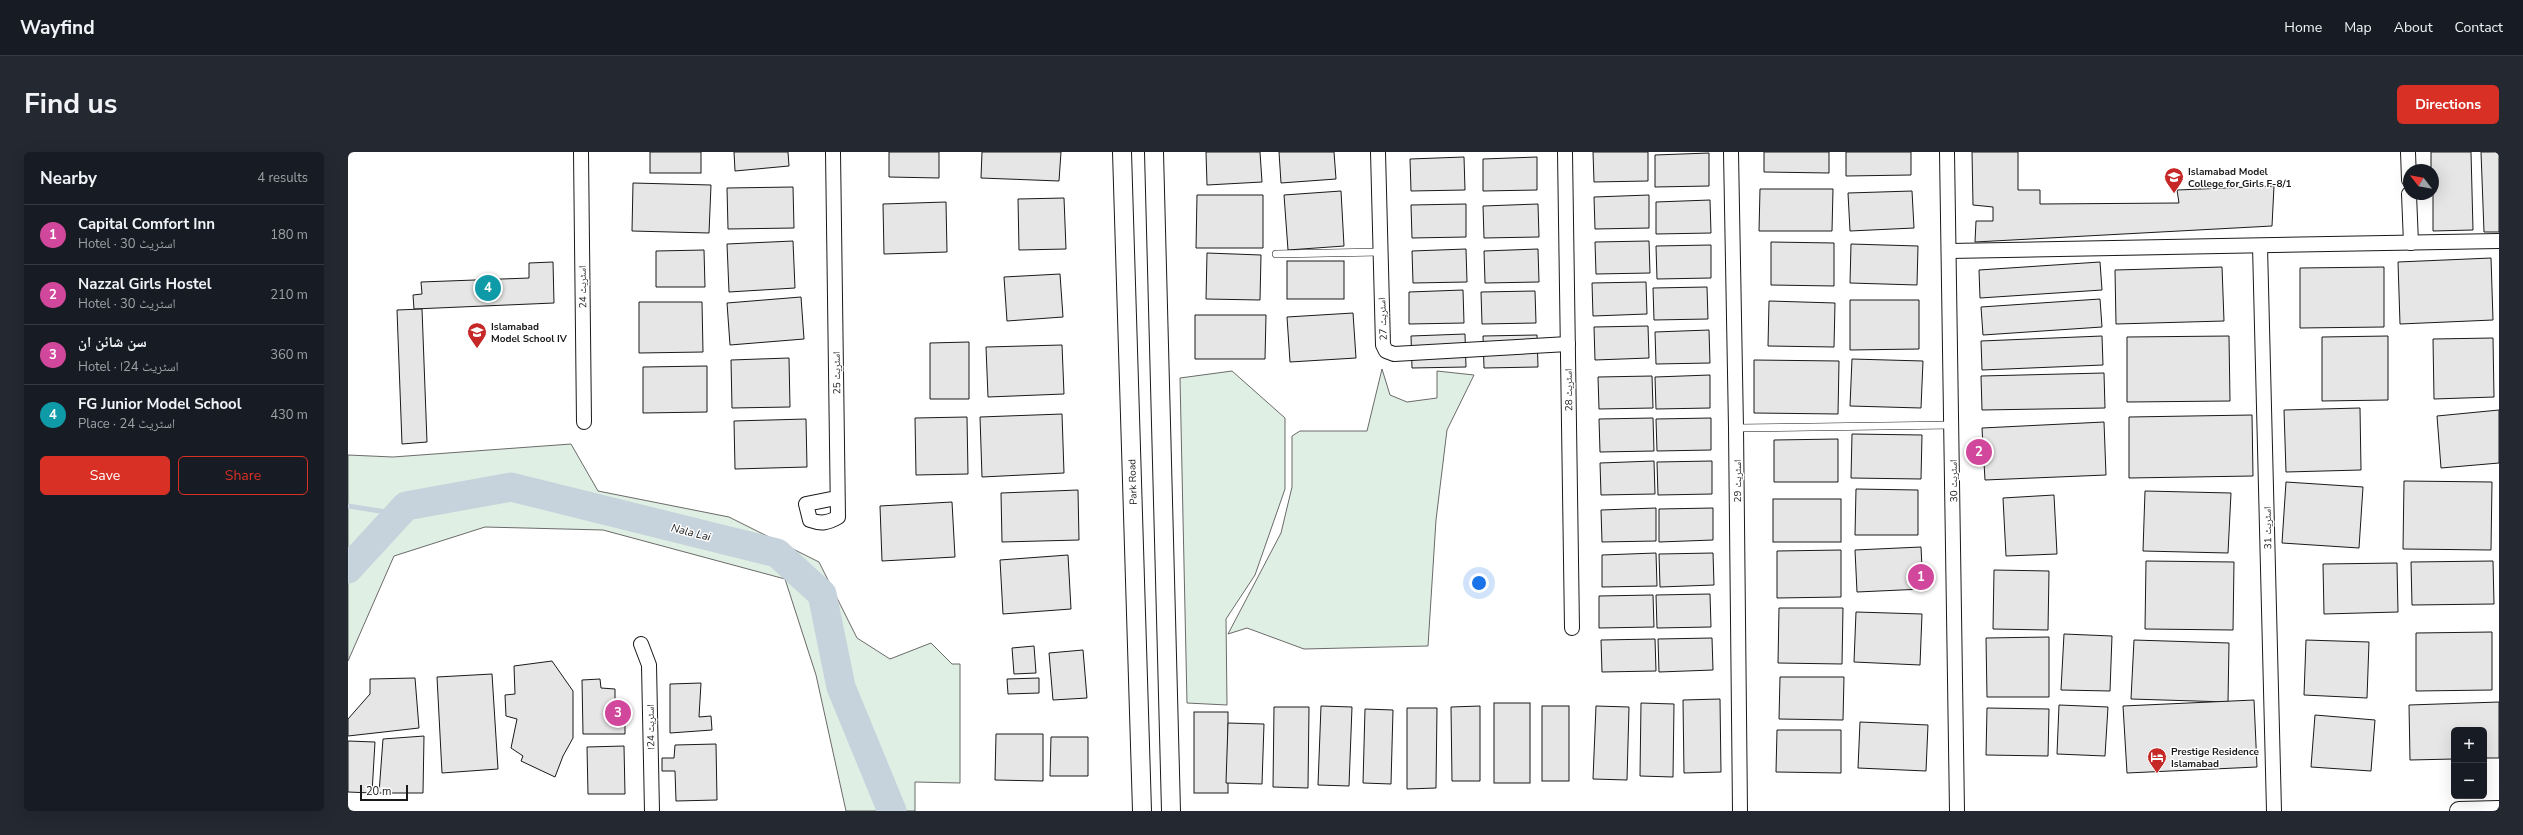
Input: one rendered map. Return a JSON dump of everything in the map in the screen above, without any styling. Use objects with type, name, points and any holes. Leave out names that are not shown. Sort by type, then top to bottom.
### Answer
[{"type":"street","name":"اسٹریٹ 24","points":[[581,152],[584,422]]},
{"type":"street","name":"اسٹریٹ 25","points":[[833,152],[838,517],[831,521],[819,523],[810,520],[806,504],[836,498]]},
{"type":"street","name":"Park Road","points":[[1122,152],[1142,811]]},
{"type":"street","points":[[1154,152],[1172,811]]},
{"type":"street","name":"اسٹریٹ 27","points":[[1378,152],[1383,345],[1386,351],[1394,354],[1568,344]]},
{"type":"street","name":"اسٹریٹ 28","points":[[1565,152],[1572,628]]},
{"type":"street","name":"اسٹریٹ 29","points":[[1731,152],[1736,428],[1740,811]]},
{"type":"street","name":"اسٹریٹ 30","points":[[1947,152],[1957,811]]},
{"type":"street","points":[[2408,152],[2408,164]]},
{"type":"street","points":[[2410,200],[2411,243]]},
{"type":"street","points":[[1949,251],[2499,241]]},
{"type":"street","name":"اسٹریٹ 31","points":[[2260,246],[2274,811]]},
{"type":"street","name":"اسٹریٹ 24ا","points":[[641,644],[649,665],[652,811]]},
{"type":"street","points":[[2459,811],[2499,810]]},
{"type":"lane","points":[[1276,254],[1380,252]]},
{"type":"lane","points":[[1736,428],[1952,425]]},
{"type":"green space","points":[[1382,369],[1390,395],[1407,402],[1437,398],[1437,371],[1474,375],[1447,430],[1436,520],[1428,646],[1304,649],[1247,628],[1228,634],[1281,533],[1292,487],[1292,436],[1300,431],[1367,431]]},
{"type":"green space","points":[[1232,371],[1285,418],[1285,489],[1255,575],[1226,619],[1227,705],[1187,703],[1180,378]]},
{"type":"green space","points":[[571,444],[598,491],[729,517],[819,562],[857,638],[890,659],[931,643],[952,664],[960,664],[960,783],[915,782],[915,811],[846,811],[816,675],[785,579],[603,530],[485,527],[394,556],[348,661],[348,455],[393,457]]},
{"type":"building","points":[[650,152],[701,152],[701,173],[650,173]]},
{"type":"building","points":[[734,152],[788,152],[789,166],[735,171]]},
{"type":"building","points":[[889,152],[939,152],[939,178],[889,177]]},
{"type":"building","points":[[982,152],[1061,152],[1059,181],[981,178]]},
{"type":"building","points":[[1206,152],[1260,152],[1262,182],[1207,185]]},
{"type":"building","points":[[1279,152],[1334,152],[1336,179],[1281,183]]},
{"type":"building","points":[[1593,152],[1648,152],[1648,181],[1594,182]]},
{"type":"building","points":[[1764,152],[1829,152],[1829,173],[1764,172]]},
{"type":"building","points":[[1846,152],[1911,152],[1911,175],[1846,176]]},
{"type":"building","points":[[1972,152],[2018,152],[2018,190],[2040,190],[2040,204],[2179,203],[2177,190],[2274,186],[2272,226],[1975,242],[1976,221],[1993,221],[1993,207],[1973,205]]},
{"type":"building","points":[[2431,152],[2471,152],[2473,230],[2433,231],[2433,200],[2439,200],[2439,164],[2431,164]]},
{"type":"building","points":[[2481,152],[2499,152],[2499,232],[2484,232]]},
{"type":"building","points":[[1709,153],[1709,186],[1655,187],[1655,155]]},
{"type":"building","points":[[1464,157],[1465,190],[1411,191],[1410,159]]},
{"type":"building","points":[[1537,157],[1537,190],[1483,191],[1483,159]]},
{"type":"building","points":[[633,183],[711,185],[709,233],[632,231]]},
{"type":"building","points":[[793,187],[794,228],[728,229],[727,188]]},
{"type":"building","points":[[1760,189],[1833,189],[1832,231],[1759,231]]},
{"type":"building","points":[[1341,191],[1344,246],[1288,250],[1284,195]]},
{"type":"building","points":[[1912,191],[1914,228],[1850,231],[1848,193]]},
{"type":"building","points":[[1197,195],[1263,195],[1263,248],[1196,248]]},
{"type":"building","points":[[1649,195],[1649,228],[1595,229],[1594,197]]},
{"type":"building","points":[[1064,198],[1066,249],[1019,250],[1018,199]]},
{"type":"building","points":[[1710,200],[1711,233],[1656,234],[1656,202]]},
{"type":"building","points":[[946,202],[947,252],[884,254],[883,204]]},
{"type":"building","points":[[1466,204],[1466,237],[1412,238],[1411,205]]},
{"type":"building","points":[[1538,204],[1539,237],[1484,238],[1483,206]]},
{"type":"building","points":[[793,241],[795,288],[729,292],[727,244]]},
{"type":"building","points":[[1649,241],[1650,273],[1596,274],[1595,242]]},
{"type":"building","points":[[1771,242],[1834,243],[1834,286],[1771,285]]},
{"type":"building","points":[[1851,244],[1918,246],[1917,285],[1850,283]]},
{"type":"building","points":[[1711,245],[1711,278],[1657,279],[1656,246]]},
{"type":"building","points":[[1466,249],[1467,282],[1413,283],[1412,251]]},
{"type":"building","points":[[1538,249],[1539,282],[1485,283],[1484,251]]},
{"type":"building","points":[[704,250],[705,287],[656,287],[656,251]]},
{"type":"building","points":[[1207,253],[1261,255],[1260,300],[1206,299]]},
{"type":"building","points":[[2491,258],[2493,320],[2400,324],[2398,262]]},
{"type":"building","points":[[1287,261],[1344,261],[1344,299],[1287,299]]},
{"type":"building","points":[[553,262],[554,303],[414,309],[413,295],[422,294],[421,282],[529,278],[529,263]]},
{"type":"building","points":[[2100,262],[2102,290],[1980,298],[1979,270]]},
{"type":"building","points":[[2222,267],[2224,321],[2116,324],[2115,270]]},
{"type":"building","points":[[2384,267],[2384,327],[2300,328],[2300,268]]},
{"type":"building","points":[[1060,274],[1063,317],[1007,321],[1004,277]]},
{"type":"building","points":[[1646,282],[1647,314],[1593,316],[1592,283]]},
{"type":"building","points":[[1707,287],[1708,319],[1654,320],[1653,288]]},
{"type":"building","points":[[1463,290],[1464,323],[1409,324],[1409,292]]},
{"type":"building","points":[[1535,291],[1536,323],[1482,324],[1481,292]]},
{"type":"building","points":[[801,297],[804,339],[730,345],[727,303]]},
{"type":"building","points":[[2100,299],[2102,327],[1983,335],[1981,307]]},
{"type":"building","points":[[1850,300],[1919,300],[1919,349],[1850,350]]},
{"type":"building","points":[[1769,301],[1835,303],[1834,347],[1768,346]]},
{"type":"building","points":[[639,302],[702,302],[703,352],[639,353]]},
{"type":"building","points":[[422,309],[427,442],[402,444],[397,310]]},
{"type":"building","points":[[1353,313],[1356,358],[1290,362],[1287,317]]},
{"type":"building","points":[[1195,315],[1266,315],[1265,359],[1195,359]]},
{"type":"building","points":[[1648,326],[1649,358],[1595,360],[1594,327]]},
{"type":"building","points":[[1709,330],[1710,363],[1656,364],[1655,332]]},
{"type":"building","points":[[1465,334],[1466,367],[1412,368],[1411,336]]},
{"type":"building","points":[[1537,335],[1538,367],[1484,368],[1483,336]]},
{"type":"building","points":[[2102,336],[2103,365],[1982,370],[1981,341]]},
{"type":"building","points":[[2229,336],[2230,401],[2127,402],[2127,337]]},
{"type":"building","points":[[2388,336],[2388,400],[2322,401],[2322,337]]},
{"type":"building","points":[[2493,338],[2494,397],[2434,399],[2433,339]]},
{"type":"building","points":[[969,342],[969,399],[930,399],[930,343]]},
{"type":"building","points":[[1062,345],[1064,394],[988,397],[986,347]]},
{"type":"building","points":[[789,358],[790,407],[732,408],[731,360]]},
{"type":"building","points":[[1852,359],[1923,361],[1921,408],[1850,406]]},
{"type":"building","points":[[1754,360],[1839,361],[1838,414],[1754,413]]},
{"type":"building","points":[[707,366],[707,412],[643,413],[643,367]]},
{"type":"building","points":[[2104,373],[2105,408],[1982,410],[1981,376]]},
{"type":"building","points":[[1710,375],[1710,408],[1656,409],[1655,377]]},
{"type":"building","points":[[1652,376],[1653,408],[1599,409],[1598,377]]},
{"type":"building","points":[[2360,408],[2361,470],[2286,472],[2284,410]]},
{"type":"building","points":[[2499,410],[2499,463],[2441,468],[2437,416]]},
{"type":"building","points":[[1062,414],[1064,473],[982,477],[980,417]]},
{"type":"building","points":[[2252,415],[2253,476],[2129,478],[2129,417]]},
{"type":"building","points":[[967,417],[968,474],[916,475],[915,418]]},
{"type":"building","points":[[1653,418],[1654,451],[1600,452],[1599,419]]},
{"type":"building","points":[[1711,418],[1711,450],[1657,451],[1656,419]]},
{"type":"building","points":[[806,419],[807,467],[735,469],[734,421]]},
{"type":"building","points":[[2104,422],[2106,475],[1985,480],[1982,428]]},
{"type":"building","points":[[1852,434],[1922,435],[1921,479],[1851,478]]},
{"type":"building","points":[[1838,439],[1838,482],[1774,482],[1774,440]]},
{"type":"building","points":[[1654,461],[1655,494],[1601,495],[1600,463]]},
{"type":"building","points":[[1712,461],[1712,494],[1658,495],[1657,462]]},
{"type":"building","points":[[2404,481],[2492,482],[2491,550],[2403,549]]},
{"type":"building","points":[[2286,482],[2363,487],[2359,548],[2282,543]]},
{"type":"building","points":[[1856,489],[1918,490],[1918,535],[1855,535]]},
{"type":"building","points":[[1078,490],[1079,540],[1002,542],[1001,493]]},
{"type":"building","points":[[2145,491],[2231,493],[2228,553],[2143,551]]},
{"type":"building","points":[[2054,495],[2057,554],[2006,556],[2003,498]]},
{"type":"building","points":[[1773,499],[1841,499],[1841,542],[1773,542]]},
{"type":"building","points":[[952,502],[955,557],[882,561],[880,506]]},
{"type":"building","points":[[1656,508],[1656,541],[1602,542],[1601,510]]},
{"type":"building","points":[[1713,508],[1713,540],[1659,542],[1659,509]]},
{"type":"building","points":[[1921,547],[1923,589],[1857,592],[1855,550]]},
{"type":"building","points":[[1841,550],[1841,597],[1777,598],[1777,551]]},
{"type":"building","points":[[1656,553],[1657,586],[1602,587],[1602,555]]},
{"type":"building","points":[[1713,553],[1714,585],[1660,587],[1659,554]]},
{"type":"building","points":[[1068,555],[1071,609],[1003,614],[1000,560]]},
{"type":"building","points":[[2146,561],[2234,562],[2233,630],[2145,629]]},
{"type":"building","points":[[2493,561],[2494,604],[2412,605],[2411,562]]},
{"type":"building","points":[[2397,563],[2398,612],[2324,614],[2323,564]]},
{"type":"building","points":[[1994,570],[2049,571],[2048,630],[1993,629]]},
{"type":"building","points":[[1710,594],[1711,627],[1657,628],[1656,595]]},
{"type":"building","points":[[1653,595],[1654,627],[1599,628],[1599,596]]},
{"type":"building","points":[[1779,608],[1843,608],[1842,664],[1778,663]]},
{"type":"building","points":[[1856,612],[1922,614],[1920,665],[1854,662]]},
{"type":"building","points":[[2492,632],[2492,690],[2416,691],[2416,633]]},
{"type":"building","points":[[2064,634],[2112,636],[2110,691],[2061,690]]},
{"type":"building","points":[[2049,637],[2049,697],[1987,697],[1986,638]]},
{"type":"building","points":[[1712,638],[1713,670],[1659,672],[1658,639]]},
{"type":"building","points":[[1655,639],[1656,671],[1602,672],[1601,640]]},
{"type":"building","points":[[2134,640],[2229,643],[2228,702],[2131,699]]},
{"type":"building","points":[[2306,640],[2369,642],[2367,698],[2304,695]]},
{"type":"building","points":[[1034,646],[1036,673],[1014,674],[1012,648]]},
{"type":"building","points":[[1083,650],[1087,698],[1053,700],[1049,653]]},
{"type":"building","points":[[552,661],[573,691],[573,738],[563,756],[555,777],[521,761],[523,756],[511,748],[517,719],[506,716],[505,695],[515,694],[514,666]]},
{"type":"building","points":[[492,674],[498,769],[442,773],[437,677]]},
{"type":"building","points":[[1780,677],[1844,677],[1843,720],[1779,719]]},
{"type":"building","points":[[415,678],[419,728],[348,736],[348,719],[370,694],[370,679]]},
{"type":"building","points":[[1039,678],[1039,693],[1008,694],[1007,679]]},
{"type":"building","points":[[600,679],[601,688],[615,689],[615,705],[625,705],[625,734],[583,734],[582,680]]},
{"type":"building","points":[[701,683],[699,717],[711,716],[712,730],[670,733],[670,684]]},
{"type":"building","points":[[1720,699],[1721,772],[1684,773],[1683,700]]},
{"type":"building","points":[[2254,700],[2257,767],[2127,773],[2123,706]]},
{"type":"building","points":[[2499,702],[2499,758],[2487,758],[2487,727],[2451,727],[2451,759],[2410,760],[2409,705]]},
{"type":"building","points":[[1494,703],[1530,703],[1530,783],[1494,783]]},
{"type":"building","points":[[1641,703],[1674,704],[1673,777],[1640,776]]},
{"type":"building","points":[[2059,705],[2108,707],[2105,756],[2057,754]]},
{"type":"building","points":[[1321,706],[1352,707],[1349,786],[1318,785]]},
{"type":"building","points":[[1480,706],[1480,781],[1452,781],[1451,707]]},
{"type":"building","points":[[1542,706],[1569,706],[1569,781],[1542,781]]},
{"type":"building","points":[[1596,706],[1629,707],[1627,780],[1593,779]]},
{"type":"building","points":[[1274,707],[1309,707],[1308,788],[1273,787]]},
{"type":"building","points":[[1407,708],[1437,708],[1436,788],[1407,789]]},
{"type":"building","points":[[1987,708],[2049,709],[2048,756],[1986,755]]},
{"type":"building","points":[[1365,709],[1393,710],[1391,784],[1363,783]]},
{"type":"building","points":[[1194,712],[1228,712],[1228,793],[1194,793]]},
{"type":"building","points":[[2315,715],[2375,720],[2371,771],[2311,767]]},
{"type":"building","points":[[1860,722],[1928,725],[1926,771],[1858,768]]},
{"type":"building","points":[[1228,723],[1264,724],[1262,784],[1226,783]]},
{"type":"building","points":[[1777,730],[1841,730],[1841,773],[1776,772]]},
{"type":"building","points":[[996,734],[1043,734],[1043,781],[995,780]]},
{"type":"building","points":[[424,736],[423,793],[379,793],[383,739]]},
{"type":"building","points":[[1051,737],[1088,737],[1088,776],[1050,776]]},
{"type":"building","points":[[348,741],[375,742],[372,793],[348,792]]},
{"type":"building","points":[[716,744],[717,800],[676,801],[675,771],[662,771],[662,758],[674,758],[675,745]]},
{"type":"building","points":[[624,746],[625,794],[588,794],[587,747]]},
{"type":"waterway","name":"Nala Lai","points":[[348,569],[406,506],[511,487],[777,553],[822,594],[841,687],[892,811]]},
{"type":"waterway","points":[[348,506],[399,514]]},
{"type":"place","name":"Islamabad Model College for Girls F-8/1","points":[[2174,194]]},
{"type":"place","name":"FG Junior Model School","points":[[488,288]]},
{"type":"place","name":"Islamabad Model School IV","points":[[477,349]]},
{"type":"place","name":"Nazzal Girls Hostel","points":[[1979,452]]},
{"type":"place","name":"Capital Comfort Inn","points":[[1921,577]]},
{"type":"place","name":"سن شائن ان","points":[[618,713]]},
{"type":"place","name":"Prestige Residence Islamabad","points":[[2157,774]]}]
